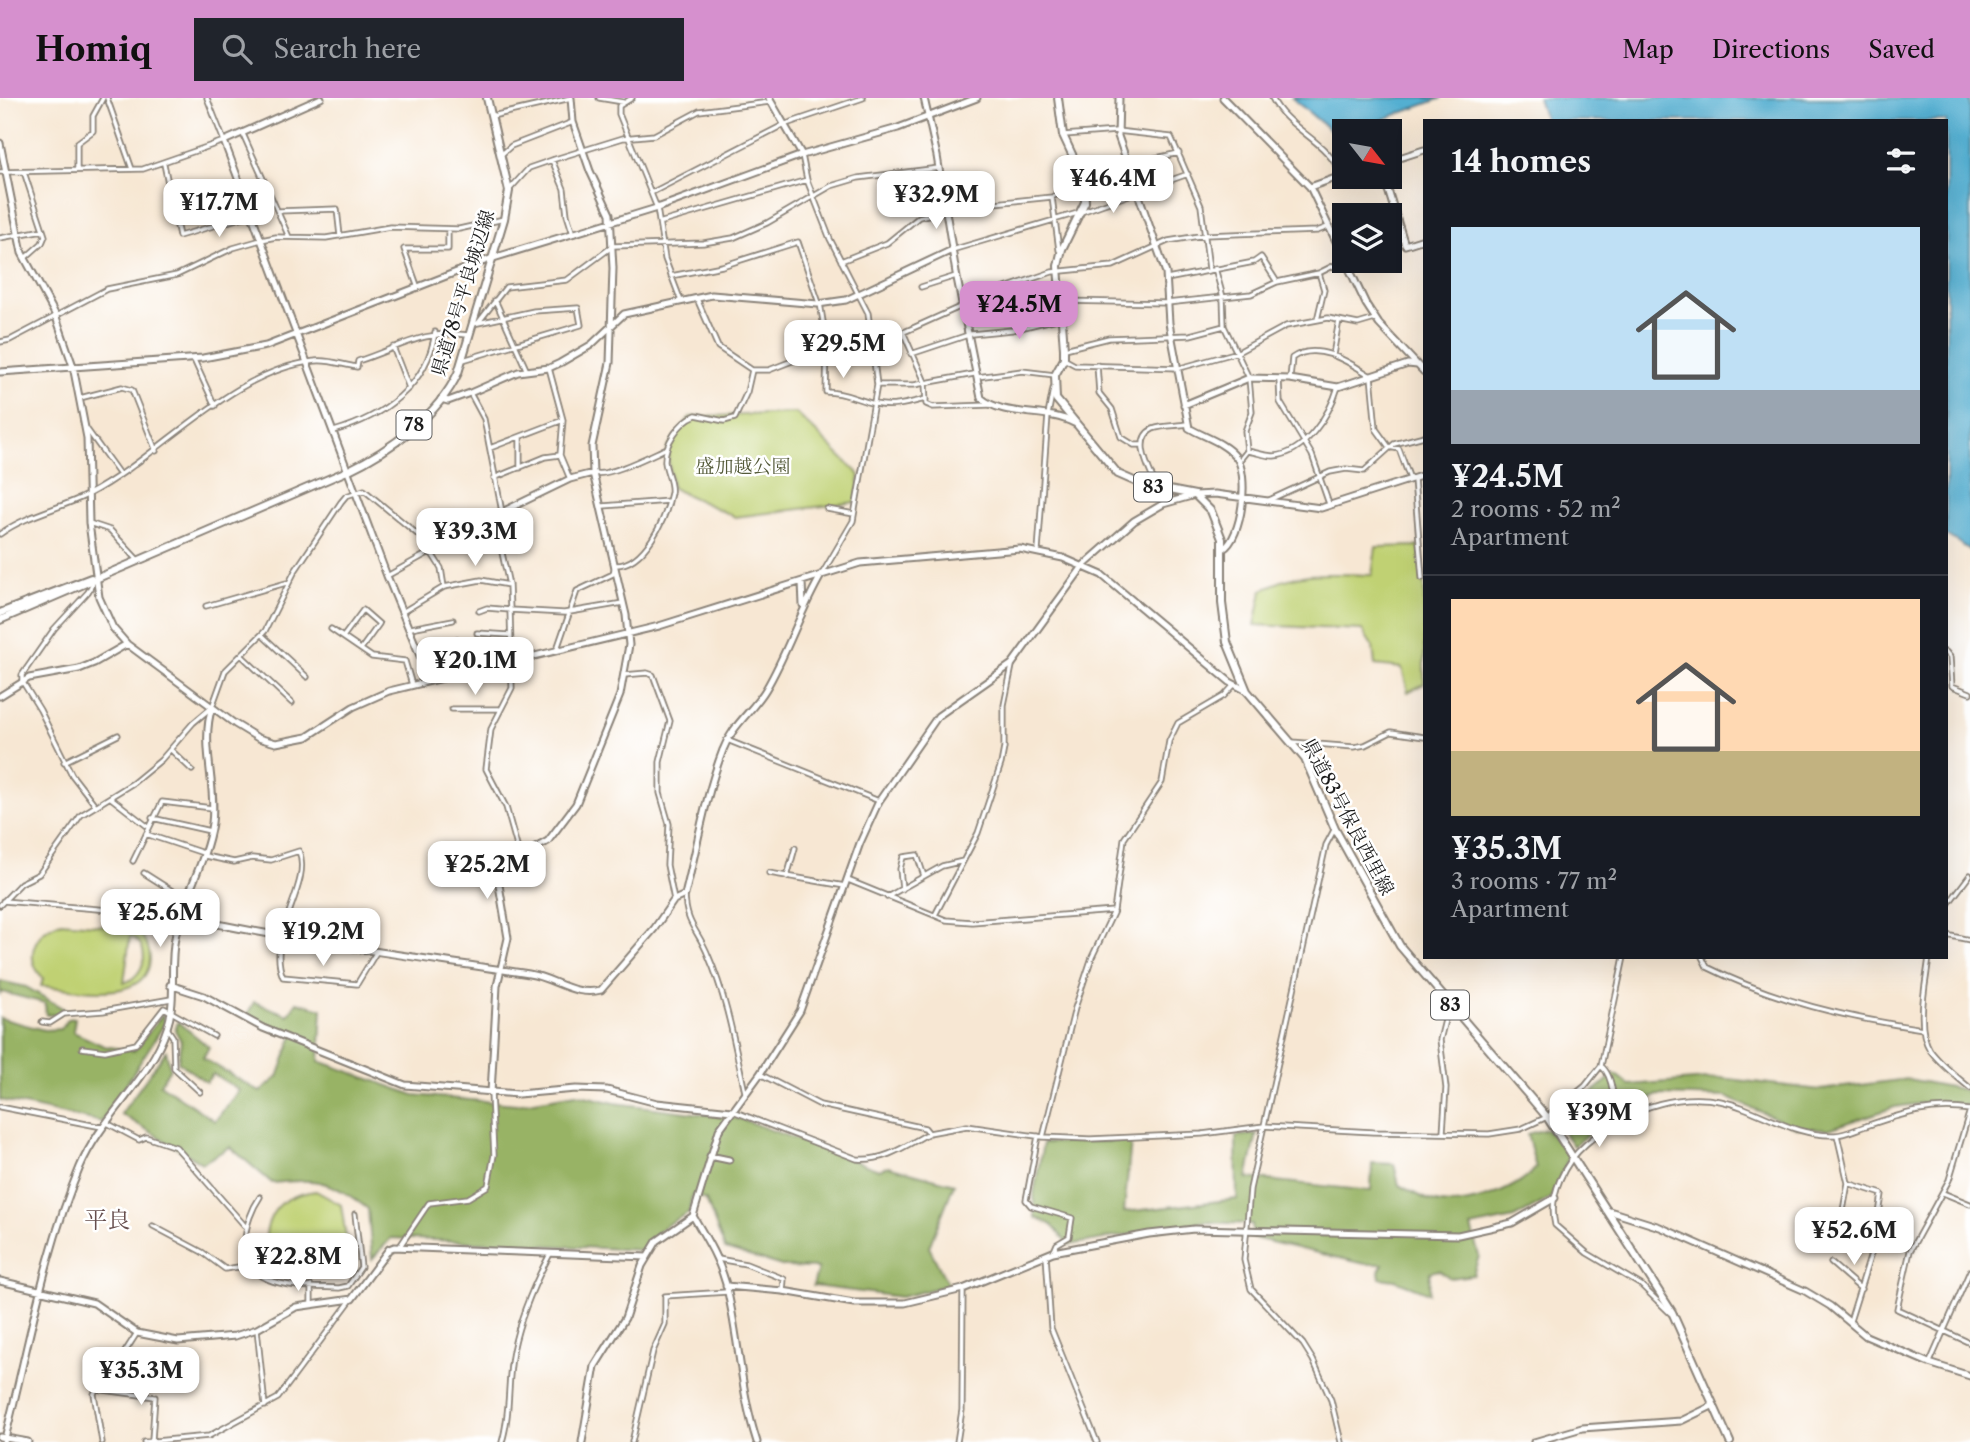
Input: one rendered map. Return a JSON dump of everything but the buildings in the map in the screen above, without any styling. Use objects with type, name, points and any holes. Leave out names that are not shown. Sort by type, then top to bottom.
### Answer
[{"type":"main road","name":"県道78号平良城辺線","points":[[0,613],[79,580],[97,576],[348,471],[391,445],[441,400],[452,386],[468,335],[475,324],[509,191],[488,98]]},
{"type":"main road","points":[[1053,389],[1065,349],[1059,301],[1059,259],[1085,202],[1084,180],[1063,135],[1058,98]]},
{"type":"main road","name":"83","points":[[1053,389],[1056,399],[1074,423],[1122,477],[1157,488],[1195,495]]},
{"type":"main road","name":"県道83号保良西里線","points":[[1195,495],[1216,520],[1223,549],[1224,628],[1247,691],[1305,759],[1335,830],[1400,946],[1547,1117],[1674,1317],[1730,1442]]},
{"type":"main road","name":"県道78号平良城辺線","points":[[0,620],[82,586],[97,576]]},
{"type":"street","points":[[105,98],[132,169]]},
{"type":"street","points":[[77,170],[77,143],[93,131],[93,116],[105,98]]},
{"type":"street","points":[[207,98],[309,362],[387,576],[404,611],[430,680]]},
{"type":"street","points":[[4,174],[132,169],[164,164],[243,134],[321,98]]},
{"type":"street","points":[[400,1246],[429,1203],[468,1198],[488,1186],[494,1155],[491,1093],[499,971],[508,938],[498,879],[505,865],[548,841],[576,804],[620,695],[629,634],[603,506],[593,473],[592,446],[608,375],[613,246],[606,201],[590,171],[573,122],[571,98],[492,116]]},
{"type":"street","points":[[599,98],[622,102],[632,98]]},
{"type":"street","points":[[651,193],[783,125],[863,98]]},
{"type":"street","points":[[923,98],[939,168],[956,276],[976,376],[981,398],[990,405]]},
{"type":"street","points":[[0,372],[194,358],[267,346],[490,259],[657,208],[802,155],[927,118],[977,98]]},
{"type":"street","points":[[1119,98],[1117,131],[1167,279],[1167,303],[1180,368],[1187,425]]},
{"type":"street","points":[[1223,98],[1310,187],[1332,235]]},
{"type":"street","points":[[1272,98],[1290,121],[1332,156]]},
{"type":"street","points":[[509,191],[529,168],[626,138],[654,135],[699,111],[770,100],[802,155],[813,196],[867,313],[877,385],[854,514],[848,532],[803,605],[792,641],[764,692],[727,740],[685,895],[685,914],[708,953],[732,1028],[745,1092]]},
{"type":"street","points":[[622,102],[619,114],[626,138],[662,222],[662,243],[681,301]]},
{"type":"street","points":[[502,154],[512,146],[573,122]]},
{"type":"street","points":[[1063,135],[1117,131],[1171,137],[1201,206],[1209,269]]},
{"type":"street","points":[[243,134],[289,237]]},
{"type":"street","points":[[0,144],[4,174],[25,258],[55,314],[73,366],[85,427],[89,523],[103,611],[127,644],[258,738],[290,742],[307,737],[368,699],[412,685],[511,664],[629,634],[860,563],[1009,550],[1038,551],[1084,565],[1118,586],[1234,685],[1247,691]]},
{"type":"street","points":[[1402,157],[1423,150]]},
{"type":"street","points":[[841,261],[887,243],[919,217],[946,209],[1052,197],[1127,162],[1179,153]]},
{"type":"street","points":[[552,160],[566,195],[567,215],[573,234]]},
{"type":"street","points":[[164,164],[179,236],[252,215]]},
{"type":"street","points":[[475,324],[501,290],[513,284],[572,278],[613,246],[703,243],[733,237],[767,223],[813,196],[858,178],[939,168]]},
{"type":"street","points":[[24,172],[45,236],[42,243],[25,258]]},
{"type":"street","points":[[0,182],[4,174]]},
{"type":"street","points":[[441,400],[448,401],[470,393],[518,372],[549,368],[591,345],[624,314],[697,297],[733,295],[820,303],[846,300],[952,250],[1138,194],[1188,174]]},
{"type":"street","points":[[1310,187],[1332,179]]},
{"type":"street","points":[[662,222],[807,180]]},
{"type":"street","points":[[1388,189],[1405,245],[1423,239]]},
{"type":"street","points":[[1052,197],[1059,259]]},
{"type":"street","points":[[278,211],[337,209],[340,236]]},
{"type":"street","points":[[0,342],[10,340],[107,289],[177,275],[233,248],[261,240],[340,236],[390,227],[448,229],[504,219]]},
{"type":"street","points":[[697,297],[718,347],[752,370],[769,370],[827,346],[903,331],[962,304],[1058,271],[1113,266],[1157,245],[1205,235],[1317,231],[1328,226]]},
{"type":"street","points":[[418,288],[404,249],[448,249],[448,229]]},
{"type":"street","points":[[0,238],[43,230]]},
{"type":"street","points":[[671,276],[722,266],[798,242],[820,303],[827,346],[826,392],[846,393],[875,404],[897,406],[926,399]]},
{"type":"street","points":[[1167,279],[1254,262],[1261,257],[1277,282]]},
{"type":"street","points":[[1059,301],[1167,303],[1251,294],[1277,282],[1319,273],[1332,266]]},
{"type":"street","points":[[1215,268],[1223,297],[1224,326],[1248,378],[1252,412],[1245,430],[1247,451],[1239,462]]},
{"type":"street","points":[[1317,320],[1324,290],[1319,273]]},
{"type":"street","points":[[1350,273],[1375,319],[1423,371]]},
{"type":"street","points":[[921,287],[956,276]]},
{"type":"street","points":[[495,300],[527,372]]},
{"type":"street","points":[[461,359],[581,325],[578,308],[534,311],[475,324]]},
{"type":"street","points":[[911,354],[969,335],[1012,330],[1061,318]]},
{"type":"street","points":[[1064,359],[1074,365],[1180,368],[1238,352],[1286,326],[1317,320],[1339,320],[1358,324],[1375,319]]},
{"type":"street","points":[[1333,355],[1339,320]]},
{"type":"street","points":[[1065,349],[1109,338],[1172,337],[1224,326]]},
{"type":"street","points":[[903,331],[925,382],[929,406],[990,405],[1048,415],[1074,423]]},
{"type":"street","points":[[0,534],[17,523],[88,495],[156,451],[215,406],[260,379],[309,362],[320,361],[357,367],[358,361],[435,332],[468,335]]},
{"type":"street","points":[[334,431],[376,415],[409,388],[427,362],[435,332]]},
{"type":"street","points":[[393,347],[409,388]]},
{"type":"street","points":[[1290,379],[1295,355],[1333,355],[1371,376]]},
{"type":"street","points":[[194,358],[215,406]]},
{"type":"street","points":[[1184,405],[1248,378],[1290,379],[1338,387],[1408,364],[1417,365]]},
{"type":"street","points":[[1097,365],[1099,393],[1112,409],[1121,437],[1134,445],[1143,445]]},
{"type":"street","points":[[549,368],[564,420],[560,455],[570,479]]},
{"type":"street","points":[[615,565],[630,564],[662,520],[672,488],[665,464],[667,448],[690,417],[701,415],[724,421],[735,418],[747,393],[752,370]]},
{"type":"street","points":[[877,385],[902,386],[1022,371],[1055,376]]},
{"type":"street","points":[[1371,376],[1376,429],[1389,447],[1399,449],[1412,480],[1422,578]]},
{"type":"street","points":[[1279,379],[1280,402],[1322,475],[1330,506]]},
{"type":"street","points":[[1247,451],[1274,456],[1304,443],[1319,426],[1338,387]]},
{"type":"street","points":[[80,398],[130,388],[156,451]]},
{"type":"street","points":[[1038,551],[1048,415],[1053,389]]},
{"type":"street","points":[[470,393],[484,419],[502,512]]},
{"type":"street","points":[[489,448],[564,420]]},
{"type":"street","points":[[1157,488],[1144,456],[1143,445],[1152,430],[1187,425],[1230,451],[1239,462],[1243,496],[1234,536],[1223,549]]},
{"type":"street","points":[[85,427],[120,475]]},
{"type":"street","points":[[1265,502],[1341,469],[1364,471],[1399,441],[1423,436]]},
{"type":"street","points":[[520,437],[520,468]]},
{"type":"street","points":[[387,576],[494,516],[570,479],[593,473],[601,475],[667,448]]},
{"type":"street","points":[[494,478],[545,457],[560,455]]},
{"type":"street","points":[[582,1442],[595,1366],[625,1318],[647,1257],[657,1241],[693,1216],[719,1130],[760,1074],[800,1011],[879,801],[938,716],[1012,664],[1084,565],[1134,521],[1163,504],[1195,495],[1243,496],[1300,507],[1330,506],[1423,475]]},
{"type":"street","points":[[29,1442],[3,1439],[42,1289],[80,1168],[104,1125],[147,1066],[167,1028],[180,916],[210,831],[213,808],[208,752],[212,707],[225,671],[262,635],[288,582],[341,502],[356,492],[364,490],[372,494],[422,538],[429,553],[441,568],[444,587]]},
{"type":"street","points":[[603,506],[669,501]]},
{"type":"street","points":[[827,509],[854,514]]},
{"type":"street","points":[[494,516],[509,585],[512,688],[491,729],[486,769],[506,807],[520,857]]},
{"type":"street","points":[[89,523],[110,530],[137,559]]},
{"type":"street","points":[[556,651],[577,591],[613,574],[615,565]]},
{"type":"street","points":[[96,806],[76,783],[64,762],[40,710],[22,681],[22,675],[54,629],[88,592],[97,576]]},
{"type":"street","points":[[404,611],[444,587],[481,580],[509,585]]},
{"type":"street","points":[[206,606],[288,582]]},
{"type":"street","points":[[802,582],[803,605]]},
{"type":"street","points":[[480,611],[487,608],[568,612],[623,603]]},
{"type":"street","points":[[343,637],[363,610],[379,624],[361,649]]},
{"type":"street","points":[[411,628],[453,620]]},
{"type":"street","points":[[331,629],[372,657],[405,662],[412,685]]},
{"type":"street","points":[[477,633],[509,635]]},
{"type":"street","points":[[262,635],[307,677]]},
{"type":"street","points":[[430,680],[447,646],[457,639]]},
{"type":"street","points":[[0,696],[22,681],[79,669],[110,656],[127,644]]},
{"type":"street","points":[[1948,654],[1954,688]]},
{"type":"street","points":[[241,655],[292,703]]},
{"type":"street","points":[[935,916],[978,833],[1001,764],[1004,748],[1004,705],[1012,664]]},
{"type":"street","points":[[622,675],[653,675],[670,721],[660,762],[660,793],[669,824],[667,865],[674,900]]},
{"type":"street","points":[[1053,1252],[1057,1244],[1069,1237],[1072,1218],[1031,1206],[1026,1200],[1074,1008],[1092,957],[1114,911],[1119,883],[1120,850],[1128,832],[1162,782],[1178,723],[1224,696],[1234,685]]},
{"type":"street","points":[[1948,686],[1970,692]]},
{"type":"street","points":[[1,903],[21,883],[40,874],[67,831],[81,815],[143,775],[212,707]]},
{"type":"street","points":[[452,709],[499,709]]},
{"type":"street","points":[[1292,742],[1360,746],[1396,731],[1423,737]]},
{"type":"street","points":[[64,762],[118,735]]},
{"type":"street","points":[[727,740],[879,801]]},
{"type":"street","points":[[171,750],[192,770]]},
{"type":"street","points":[[110,797],[148,826]]},
{"type":"street","points":[[133,861],[162,802],[213,808]]},
{"type":"street","points":[[152,818],[210,831]]},
{"type":"street","points":[[1335,830],[1326,845],[1250,1189],[1244,1260],[1251,1289],[1303,1344],[1313,1360],[1331,1400],[1342,1442]]},
{"type":"street","points":[[146,834],[234,862],[252,858],[271,860],[299,851],[301,873],[282,937],[283,976],[357,984],[377,951]]},
{"type":"street","points":[[787,877],[795,848]]},
{"type":"street","points":[[902,888],[900,869],[903,857],[917,855],[924,876]]},
{"type":"street","points":[[887,897],[946,864],[964,861]]},
{"type":"street","points":[[144,873],[185,898]]},
{"type":"street","points":[[769,873],[846,883],[946,920],[972,922],[1114,911]]},
{"type":"street","points":[[1948,904],[1970,876]]},
{"type":"street","points":[[1,903],[180,916],[282,937],[540,977],[580,992],[601,990],[654,929],[674,900],[685,895]]},
{"type":"street","points":[[1948,935],[1970,940]]},
{"type":"street","points":[[170,985],[204,996],[263,1028],[393,1082],[433,1090],[491,1093],[598,1090],[657,1103],[732,1111],[857,1159],[875,1159],[929,1133],[967,1126],[1041,1136],[1090,1139],[1186,1135],[1264,1126],[1469,1134],[1509,1131],[1547,1117],[1585,1086],[1601,1066],[1624,959]]},
{"type":"street","points":[[1703,959],[1707,967],[1772,996],[1858,1019],[1923,1029]]},
{"type":"street","points":[[1929,959],[1923,1029],[1930,1050],[1970,1088]]},
{"type":"street","points":[[42,1022],[50,1023],[64,1014],[103,1012],[171,999]]},
{"type":"street","points":[[1443,1132],[1446,1088],[1440,1040],[1449,1004]]},
{"type":"street","points":[[82,1048],[105,1051],[136,1044],[160,1010],[170,1009],[214,1036]]},
{"type":"street","points":[[167,1028],[173,1037],[174,1068],[200,1092]]},
{"type":"street","points":[[1601,1066],[1608,1074],[1614,1103],[1613,1124]]},
{"type":"street","points":[[760,1074],[820,1105],[925,1128],[929,1133]]},
{"type":"street","points":[[1674,1317],[1641,1285],[1587,1253],[1556,1227],[1553,1221],[1555,1198],[1571,1156],[1613,1124],[1651,1104],[1684,1097],[1741,1107],[1798,1132],[1837,1135],[1912,1111],[1947,1106],[1970,1110],[1949,1180],[1909,1251],[1897,1309],[1970,1343]]},
{"type":"street","points":[[0,1107],[104,1125],[139,1140],[146,1137],[176,1147],[246,1226]]},
{"type":"street","points":[[1805,1234],[1842,1216],[1848,1183],[1837,1135]]},
{"type":"street","points":[[710,1156],[729,1160]]},
{"type":"street","points":[[1848,1183],[1882,1194],[1875,1241],[1850,1321]]},
{"type":"street","points":[[1942,1192],[1970,1204]]},
{"type":"street","points":[[260,1197],[246,1226],[246,1251],[252,1265],[269,1280],[311,1286],[345,1287],[361,1267],[355,1214]]},
{"type":"street","points":[[632,1442],[653,1351],[664,1324],[665,1296],[727,1289],[783,1291],[881,1305],[905,1303],[963,1289],[1053,1252],[1172,1231],[1458,1235],[1512,1223],[1555,1198]]},
{"type":"street","points":[[1606,1210],[1660,1227],[1805,1291],[1850,1321],[1866,1336],[1929,1363],[1970,1376]]},
{"type":"street","points":[[693,1216],[716,1258],[727,1289],[742,1387],[757,1442]]},
{"type":"street","points":[[153,1226],[202,1252],[225,1269],[252,1265]]},
{"type":"street","points":[[144,1442],[179,1441],[209,1436],[265,1406],[286,1391],[389,1249],[400,1246],[647,1257]]},
{"type":"street","points":[[502,1442],[514,1345],[526,1307],[551,1252]]},
{"type":"street","points":[[1046,1255],[1051,1328],[1097,1442]]},
{"type":"street","points":[[716,1258],[746,1264],[785,1279],[783,1291]]},
{"type":"street","points":[[1832,1263],[1861,1289]]},
{"type":"street","points":[[1929,1363],[1970,1271]]},
{"type":"street","points":[[353,1280],[361,1287]]},
{"type":"street","points":[[0,1281],[94,1303],[137,1334],[195,1341],[216,1340],[257,1329],[281,1313],[311,1303],[352,1299]]},
{"type":"street","points":[[311,1286],[311,1303]]},
{"type":"street","points":[[957,1442],[961,1410],[963,1289]]},
{"type":"street","points":[[257,1329],[265,1406]]},
{"type":"street","points":[[110,1390],[121,1358],[137,1334]]},
{"type":"street","points":[[102,1442],[94,1390],[155,1397],[152,1440]]},
{"type":"street","points":[[1534,1442],[1582,1428],[1681,1421],[1714,1405]]},
{"type":"green space","name":"盛加越公園","points":[[796,413],[860,475],[856,502],[735,517],[672,488],[667,448],[690,417]]},
{"type":"green space","points":[[1419,546],[1423,572],[1423,684],[1408,692],[1402,668],[1375,665],[1373,647],[1362,630],[1255,625],[1262,591],[1288,579],[1302,576],[1372,575],[1376,547]]},
{"type":"green space","points":[[61,922],[144,929],[141,935],[149,949],[149,966],[143,978],[119,990],[86,991],[41,986],[43,978],[33,961],[33,953],[39,938]],"holes":[[[130,936],[137,940],[144,953],[144,960],[137,974],[124,983]]]},
{"type":"green space","points":[[0,981],[26,987],[64,1009],[59,1014],[46,1015],[45,1003],[2,992],[0,994]]},
{"type":"green space","points":[[254,1002],[288,1015],[297,1002],[322,1009],[319,1061],[414,1095],[516,1104],[576,1094],[615,1103],[741,1119],[879,1170],[888,1166],[954,1184],[929,1247],[948,1285],[901,1297],[813,1286],[818,1268],[785,1267],[725,1249],[706,1200],[692,1195],[689,1212],[663,1227],[642,1250],[391,1238],[372,1259],[368,1209],[344,1192],[313,1181],[272,1183],[230,1147],[202,1163],[121,1114],[166,1051],[170,1068],[160,1084],[215,1121],[239,1090],[213,1074],[206,1082],[178,1062],[181,1041],[175,1030],[178,1022],[209,1047],[203,1058],[260,1092],[278,1077],[293,1035],[247,1015]]},
{"type":"green space","points":[[163,1014],[165,1023],[102,1122],[0,1100],[0,1018],[44,1030],[61,1029],[67,1019],[75,1018],[73,1032],[104,1046],[134,1051]]},
{"type":"green space","points":[[1615,1074],[1629,1085],[1721,1078],[1820,1090],[1908,1079],[1965,1090],[1970,1096],[1970,1106],[1939,1101],[1895,1107],[1829,1129],[1796,1127],[1726,1097],[1658,1095],[1604,1122],[1573,1146],[1557,1122]]},
{"type":"green space","points":[[1547,1129],[1569,1157],[1551,1198],[1514,1218],[1471,1227],[1479,1256],[1473,1275],[1450,1278],[1439,1270],[1430,1272],[1429,1293],[1395,1280],[1380,1278],[1379,1271],[1383,1264],[1365,1264],[1253,1238],[1252,1224],[1202,1222],[1069,1245],[1052,1225],[1035,1217],[1034,1193],[1043,1143],[1131,1141],[1124,1212],[1237,1199],[1236,1136],[1257,1134],[1247,1178],[1371,1191],[1372,1163],[1394,1164],[1399,1185],[1429,1200],[1456,1203],[1486,1198],[1526,1177],[1536,1168],[1527,1134]]},
{"type":"green space","points":[[316,1191],[341,1205],[350,1263],[340,1274],[280,1268],[265,1248],[268,1224],[277,1208],[293,1197]]},
{"type":"water","points":[[1292,98],[1442,98],[1384,119],[1332,119],[1332,132]]},
{"type":"water","points":[[1538,98],[1970,98],[1970,550],[1948,536],[1948,119],[1544,119]]},
{"type":"district","name":"平良","points":[[107,1220]]}]
